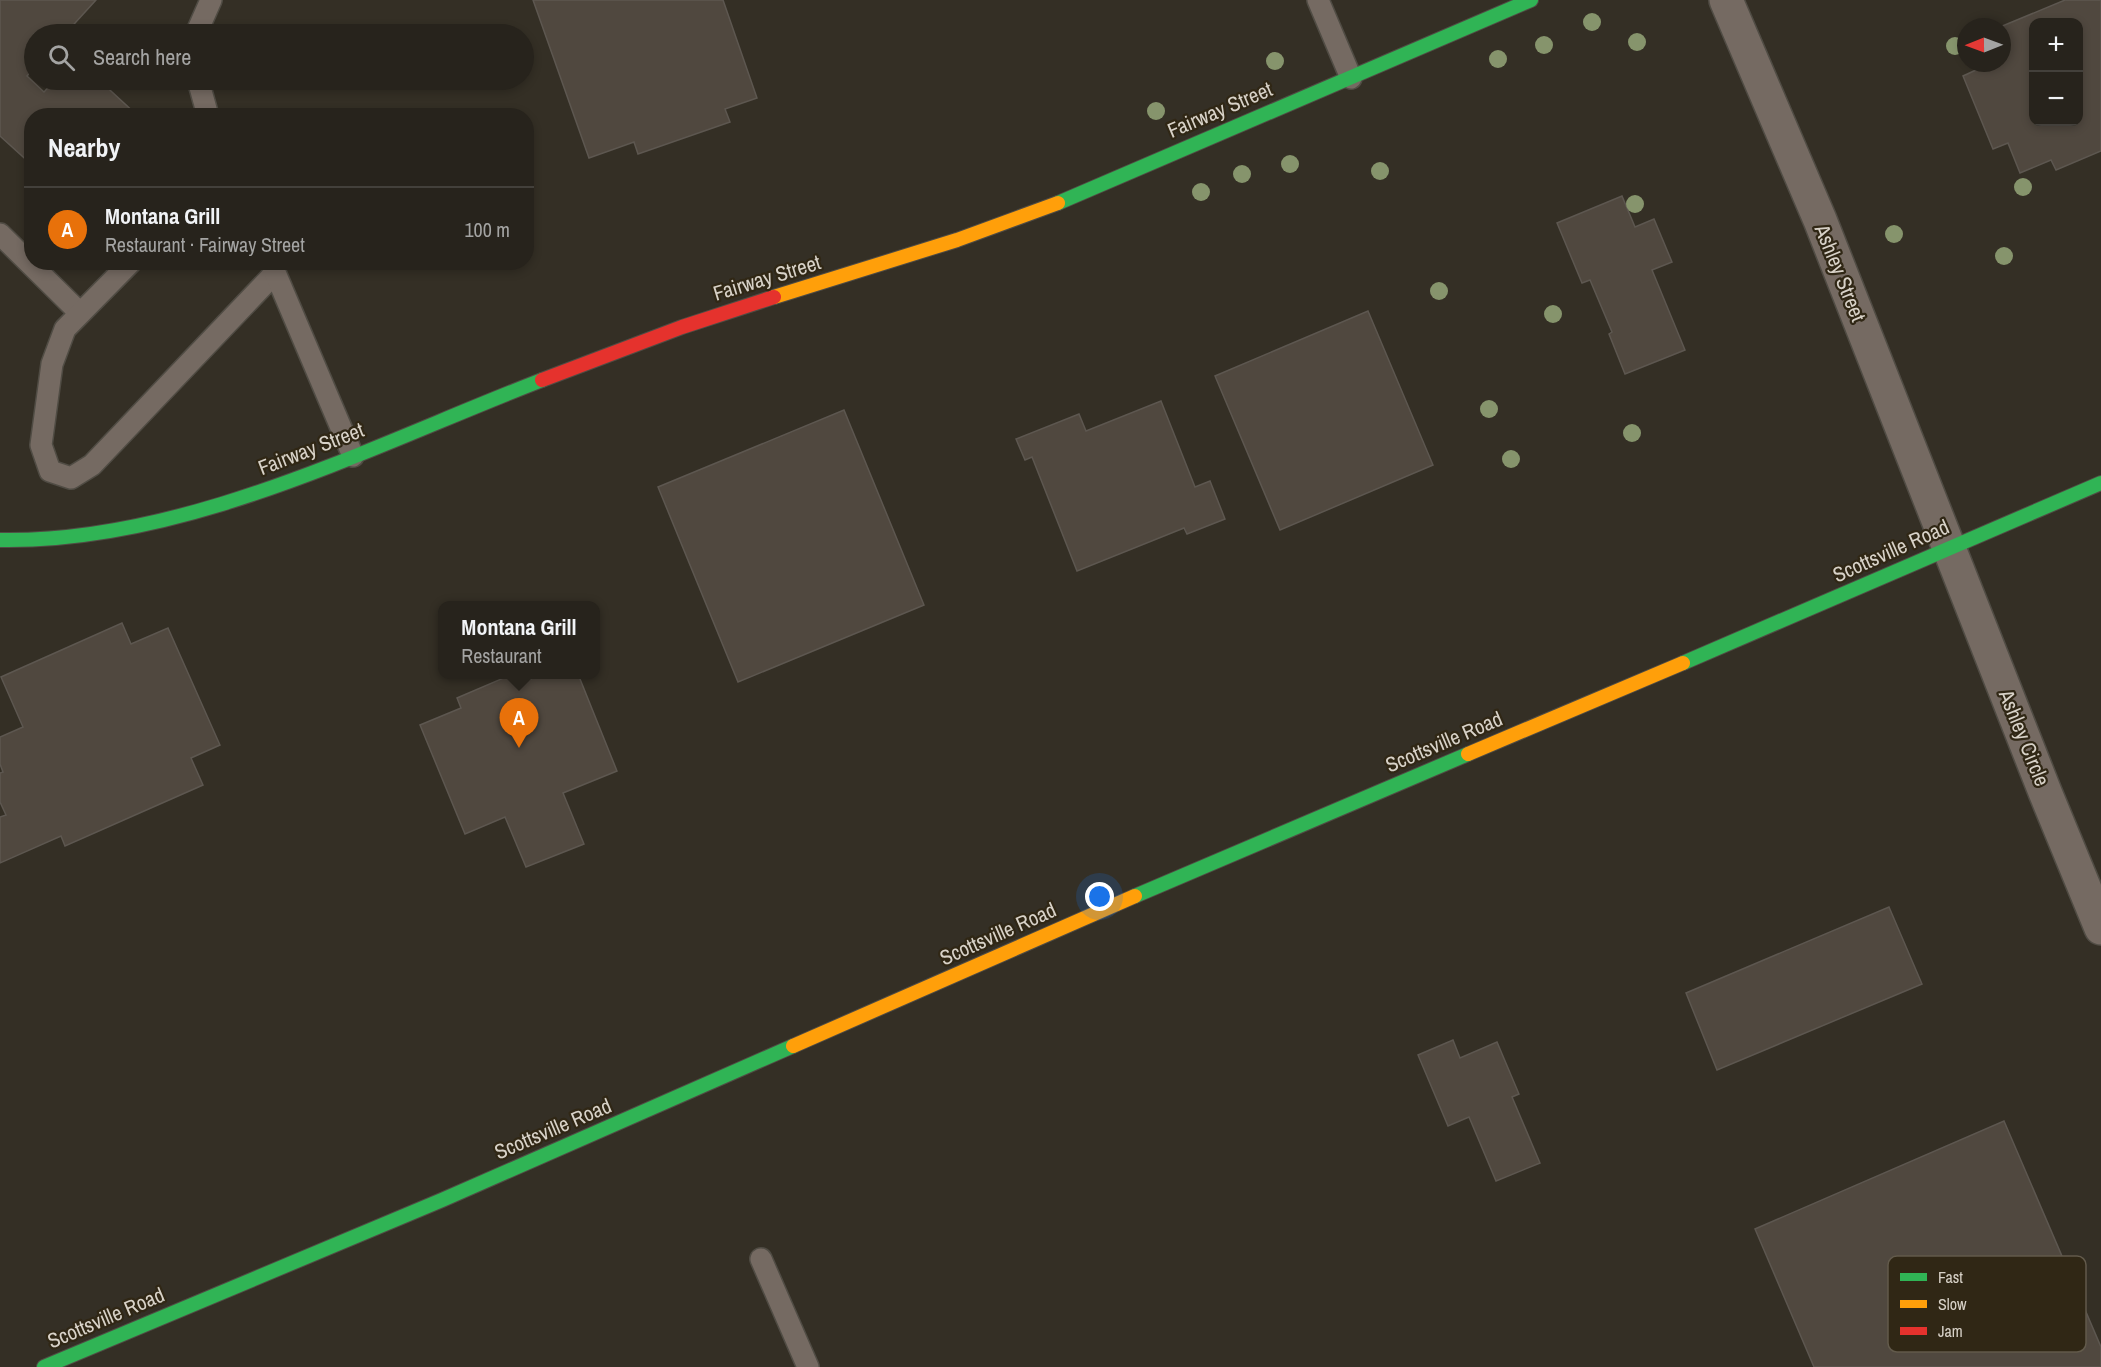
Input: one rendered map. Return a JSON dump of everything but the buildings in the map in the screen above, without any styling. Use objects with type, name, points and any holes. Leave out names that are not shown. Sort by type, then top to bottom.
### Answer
[{"type":"main road","name":"Fairway Street","points":[[0,540],[37,542],[100,536],[159,522],[219,504],[353,456],[680,327],[795,289],[869,269],[1007,222],[1531,0]]},
{"type":"main road","name":"Scottsville Road","points":[[44,1367],[441,1200],[1156,887],[2101,483]]},
{"type":"street","name":"Ashley Street","points":[[1726,0],[1820,220],[1948,548]]},
{"type":"street","name":"Ashley Circle","points":[[1948,548],[2101,928]]},
{"type":"lane","points":[[200,24],[211,0]]},
{"type":"lane","points":[[1318,0],[1351,78]]},
{"type":"lane","points":[[201,90],[206,108]]},
{"type":"lane","points":[[0,234],[24,258]]},
{"type":"lane","points":[[36,270],[80,313]]},
{"type":"lane","points":[[124,270],[65,329],[52,364],[41,445],[50,471],[71,478],[93,465],[271,270]]},
{"type":"lane","points":[[274,270],[353,456]]},
{"type":"lane","points":[[761,1259],[808,1367]]},
{"type":"traffic: fast","points":[[1058,203],[1531,0]]},
{"type":"traffic: fast","points":[[0,540],[70,537],[139,526],[208,508],[277,486],[542,380]]},
{"type":"traffic: fast","points":[[1683,663],[2101,483]]},
{"type":"traffic: fast","points":[[1135,896],[1468,754]]},
{"type":"traffic: fast","points":[[44,1367],[442,1200],[793,1046]]},
{"type":"traffic: slow","points":[[774,297],[957,240],[1058,203]]},
{"type":"traffic: slow","points":[[1468,754],[1683,663]]},
{"type":"traffic: slow","points":[[793,1046],[1135,896]]},
{"type":"traffic: jam","points":[[542,380],[682,327],[774,297]]},
{"type":"place","name":"Montana Grill","points":[[519,748]]}]
